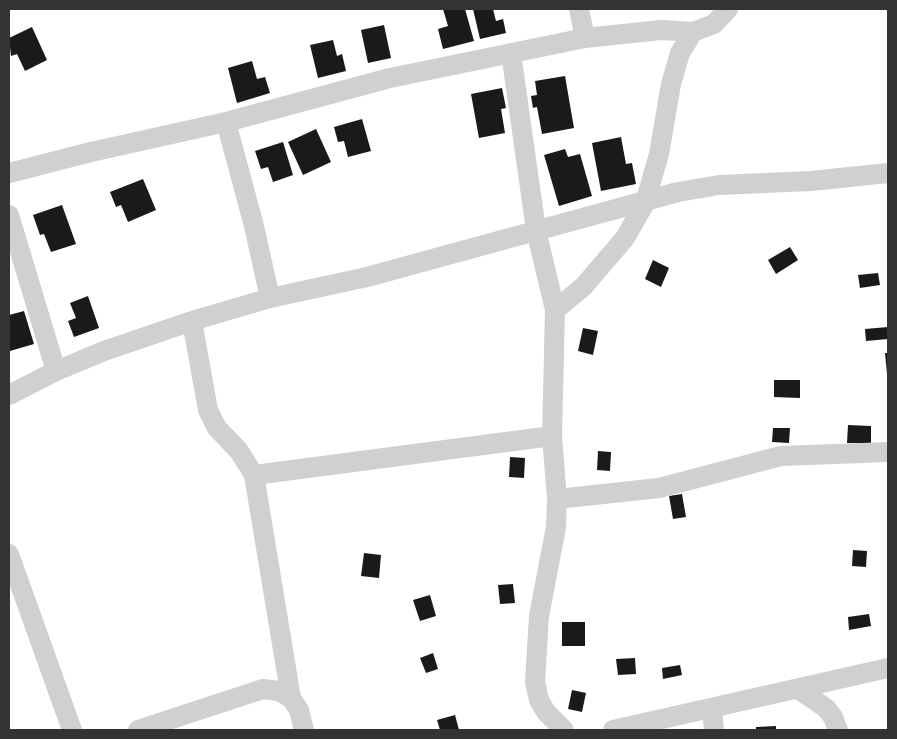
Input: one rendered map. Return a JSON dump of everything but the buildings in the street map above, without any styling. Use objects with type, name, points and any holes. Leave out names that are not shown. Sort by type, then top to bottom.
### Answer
[{"type":"street","points":[[579,9],[585,38]]},
{"type":"street","points":[[9,173],[91,152],[226,122],[390,78],[511,53],[585,38],[661,30],[693,32],[714,24],[728,9]]},
{"type":"street","points":[[555,310],[582,287],[604,264],[625,238],[645,203],[659,154],[678,61],[693,32]]},
{"type":"street","points":[[511,53],[536,230],[555,310],[552,436],[557,499],[556,527],[539,616],[535,682],[539,700],[546,712],[564,730]]},
{"type":"street","points":[[226,122],[254,226],[270,298]]},
{"type":"street","points":[[9,395],[56,371],[104,351],[192,321],[270,298],[366,277],[536,230],[645,203],[678,192],[719,185],[811,181],[888,172]]},
{"type":"street","points":[[9,215],[56,371]]},
{"type":"street","points":[[192,321],[208,410],[217,428],[240,451],[254,475],[291,698],[299,710],[304,730]]},
{"type":"street","points":[[254,475],[552,436]]},
{"type":"street","points":[[557,499],[659,488],[710,476],[774,457],[888,452]]},
{"type":"street","points":[[9,554],[72,730]]},
{"type":"street","points":[[612,730],[888,668]]},
{"type":"street","points":[[138,730],[263,689],[279,691],[291,698]]},
{"type":"street","points":[[798,689],[826,708],[833,717],[838,730]]},
{"type":"street","points":[[712,708],[714,730]]}]
